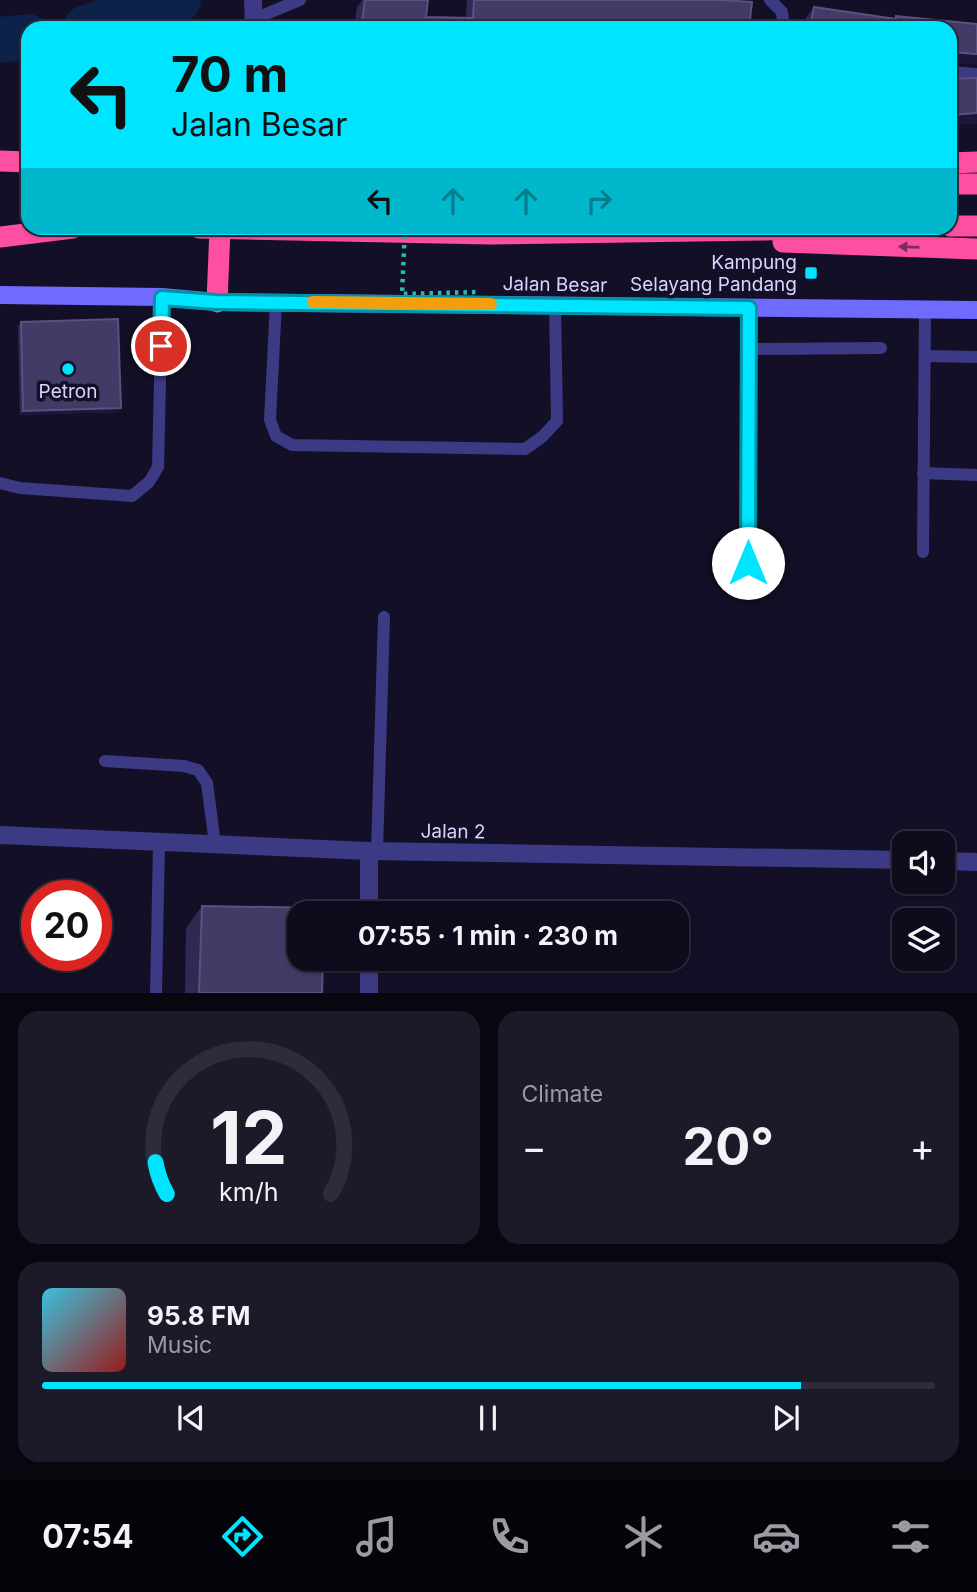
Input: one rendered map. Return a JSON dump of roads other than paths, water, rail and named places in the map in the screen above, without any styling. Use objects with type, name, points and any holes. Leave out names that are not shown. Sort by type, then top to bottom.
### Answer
[{"type":"highway","points":[[0,161],[21,162]]},
{"type":"highway","points":[[957,163],[977,162]]},
{"type":"highway","points":[[957,184],[977,184]]},
{"type":"highway","points":[[0,224],[21,224]]},
{"type":"highway","points":[[957,226],[977,226]]},
{"type":"highway","points":[[0,237],[21,234]]},
{"type":"highway","points":[[216,302],[220,235]]},
{"type":"highway","points":[[669,235],[827,245],[977,249]]},
{"type":"street","name":"Jalan Besar","points":[[0,295],[162,298],[216,302],[977,310]]},
{"type":"street","name":"Jalan 2","points":[[0,835],[373,851],[892,860]]},
{"type":"street","points":[[370,901],[373,851]]},
{"type":"street","points":[[955,861],[977,862]]},
{"type":"street","points":[[369,971],[369,993]]},
{"type":"lane","points":[[254,13],[300,0]]},
{"type":"lane","points":[[770,0],[782,12],[783,21]]},
{"type":"lane","points":[[957,73],[977,74]]},
{"type":"lane","points":[[0,484],[20,488],[132,496],[149,482],[158,467],[162,298]]},
{"type":"lane","points":[[276,302],[270,420],[276,436],[292,445],[525,449],[542,437],[557,421],[555,305]]},
{"type":"lane","points":[[748,563],[749,308]]},
{"type":"lane","points":[[923,552],[925,309]]},
{"type":"lane","points":[[749,349],[881,348]]},
{"type":"lane","points":[[925,356],[977,358]]},
{"type":"lane","points":[[923,473],[977,475]]},
{"type":"lane","points":[[373,851],[384,617]]},
{"type":"lane","points":[[105,761],[184,766],[198,770],[207,783],[215,844]]},
{"type":"lane","points":[[156,993],[159,843]]},
{"type":"waterway","points":[[109,21],[178,0]]},
{"type":"waterway","points":[[0,40],[21,38]]},
{"type":"place","name":"Kampung Selayang Pandang","points":[[811,273]]},
{"type":"place","name":"Petron","points":[[68,369]]}]
